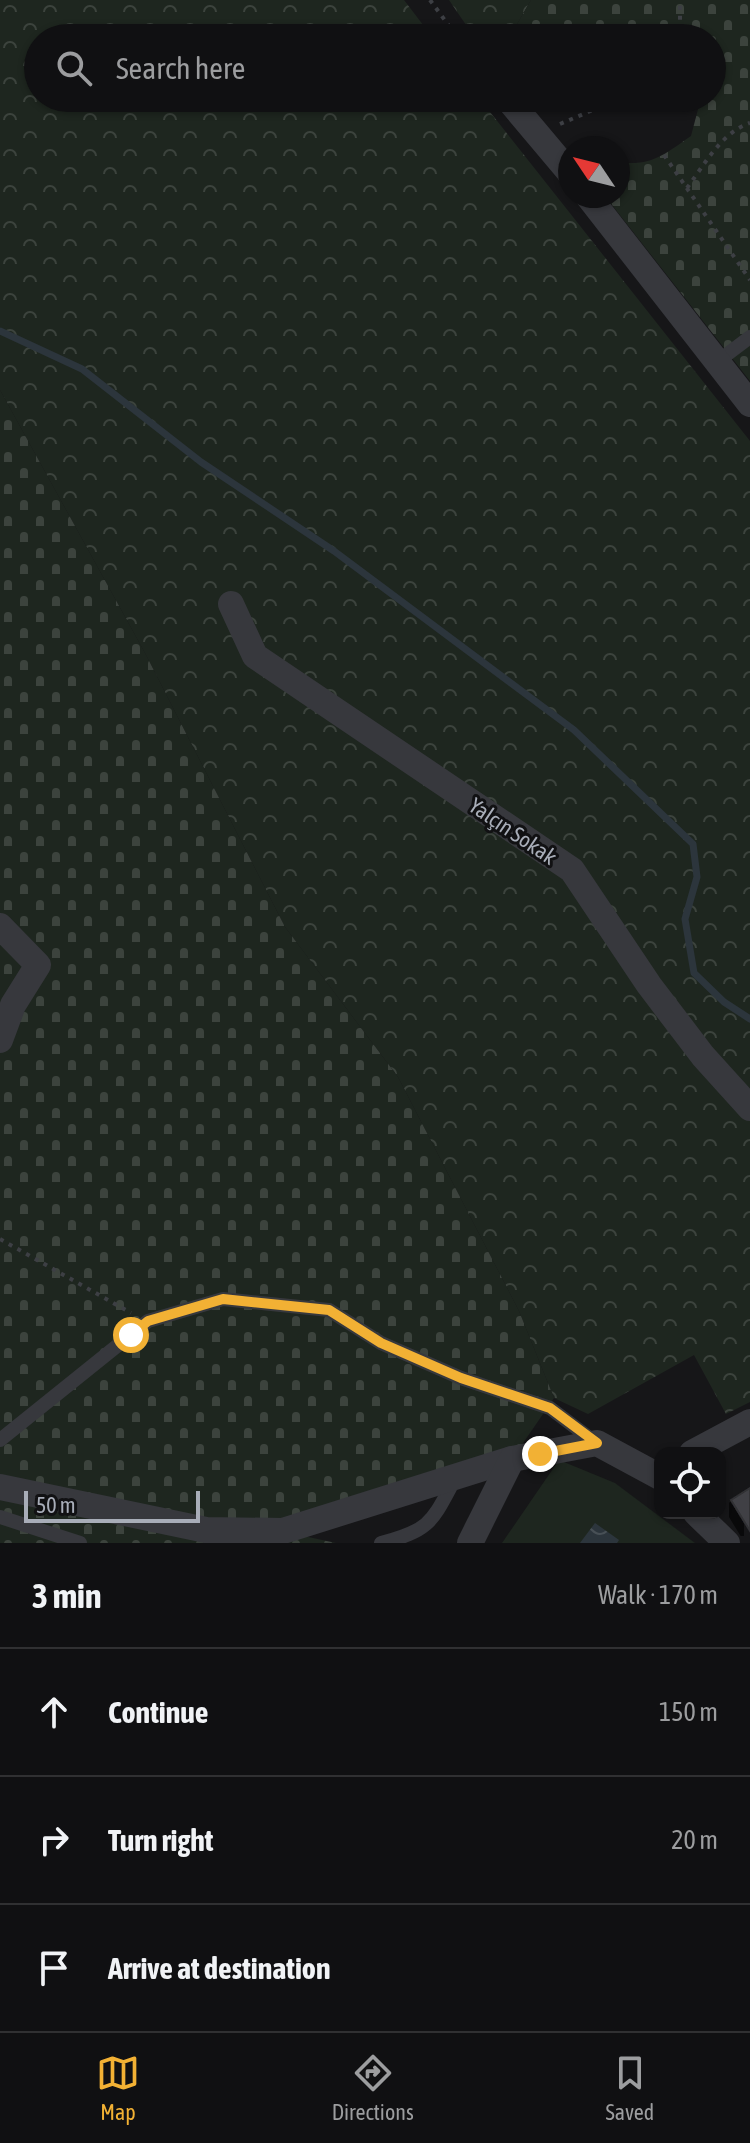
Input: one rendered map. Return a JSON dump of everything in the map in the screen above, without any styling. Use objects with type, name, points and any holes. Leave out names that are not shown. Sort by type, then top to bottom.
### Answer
[{"type":"street","points":[[520,112],[558,158]]},
{"type":"street","points":[[597,208],[750,404]]},
{"type":"street","name":"Yalçın Sokak","points":[[231,604],[255,656],[572,870],[649,985],[703,1056],[750,1108]]},
{"type":"street","points":[[0,926],[38,965],[13,1005],[0,1040]]},
{"type":"street","points":[[703,1447],[750,1422]]},
{"type":"street","points":[[0,1487],[206,1530],[283,1531],[512,1459],[597,1443],[654,1471]]},
{"type":"street","points":[[470,1543],[512,1459]]},
{"type":"street","points":[[702,1519],[727,1543]]},
{"type":"lane","points":[[717,362],[750,337]]},
{"type":"lane","points":[[0,1440],[148,1321],[223,1299],[329,1310],[381,1343],[461,1378],[550,1408],[597,1443]]},
{"type":"lane","points":[[381,1543],[414,1535],[437,1516],[456,1477]]},
{"type":"lane","points":[[0,1517],[80,1543]]},
{"type":"path","points":[[430,0],[448,24]]},
{"type":"path","points":[[680,0],[680,24]]},
{"type":"path","points":[[539,133],[588,112]]},
{"type":"path","points":[[687,188],[720,144],[738,127],[750,123]]},
{"type":"path","points":[[664,155],[750,280]]},
{"type":"path","points":[[0,1239],[148,1321]]},
{"type":"green space","points":[[0,0],[404,0],[422,24],[24,24],[24,112],[490,112],[558,198],[558,208],[566,208],[750,441],[750,1402],[726,1414],[694,1355],[588,1414],[554,1398],[519,1311],[398,1077],[285,927],[145,653],[0,390]]},
{"type":"green space","points":[[449,0],[531,0],[517,24],[465,24]]},
{"type":"green space","points":[[531,0],[750,0],[750,381],[614,208],[630,208],[630,163],[649,161],[691,136],[697,112],[726,112],[726,24],[517,24]]},
{"type":"green space","points":[[0,390],[145,653],[285,927],[398,1077],[519,1311],[554,1398],[512,1459],[285,1532],[336,1543],[0,1543]]},
{"type":"green space","points":[[559,1460],[615,1483],[654,1512],[654,1519],[663,1519],[695,1543],[502,1543]]},
{"type":"water","points":[[595,1523],[619,1540],[617,1543],[580,1543]]},
{"type":"building","points":[[750,1488],[750,1531],[731,1500]]},
{"type":"waterway","points":[[0,331],[82,369],[201,462],[334,551],[574,730],[693,844],[697,877],[685,919],[694,973],[724,1002],[750,1019]]},
{"type":"route","points":[[131,1335],[148,1321],[223,1299],[329,1310],[381,1343],[461,1378],[550,1408],[597,1443],[540,1454]]}]
